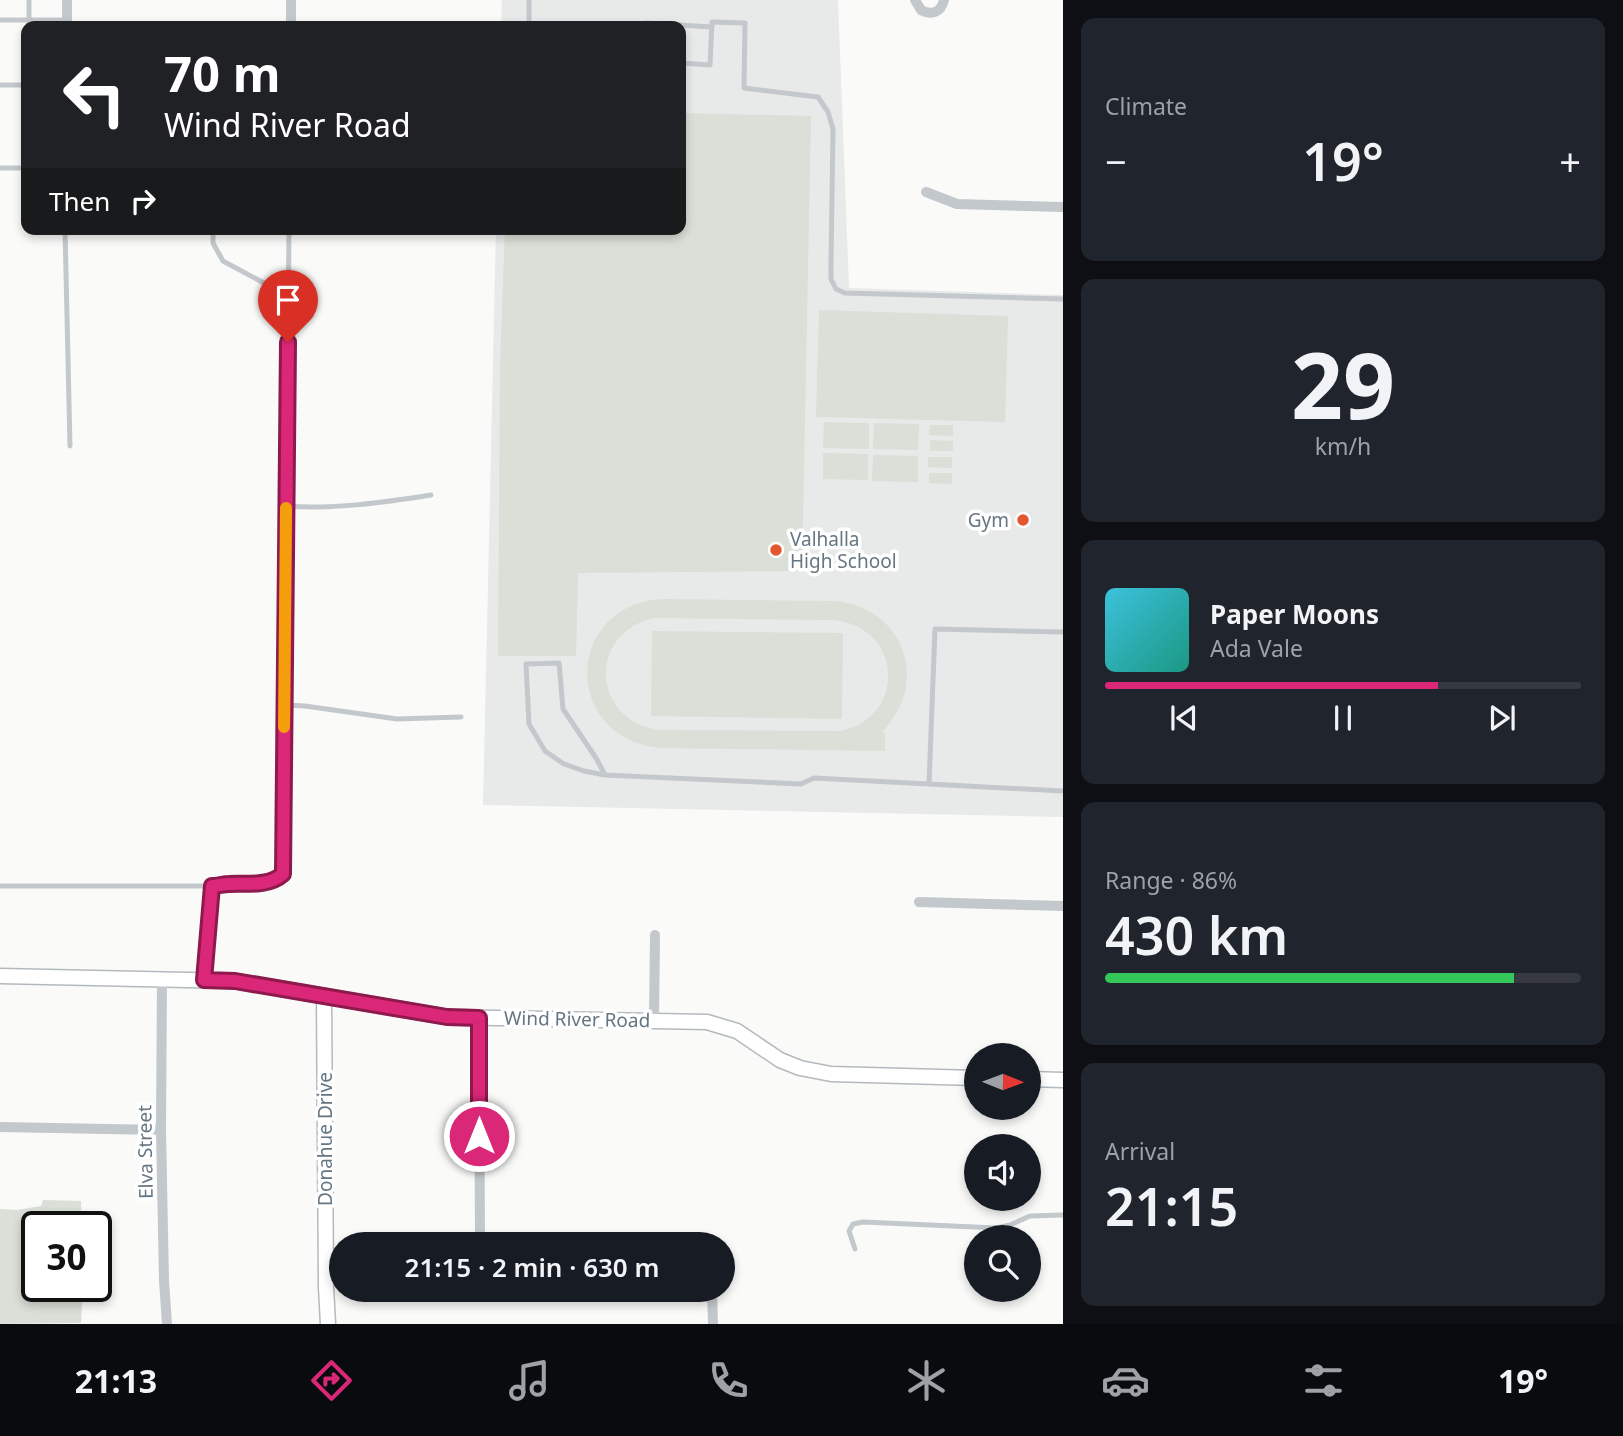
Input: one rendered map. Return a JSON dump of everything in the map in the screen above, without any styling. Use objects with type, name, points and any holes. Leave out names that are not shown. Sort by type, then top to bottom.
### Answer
[{"type":"street","points":[[67,0],[67,21]]},
{"type":"street","points":[[291,0],[291,21]]},
{"type":"street","points":[[915,0],[917,7],[929,13],[938,10],[944,0]]},
{"type":"street","points":[[926,192],[957,204],[1063,207]]},
{"type":"street","points":[[919,902],[1063,906]]},
{"type":"street","points":[[654,1021],[655,935]]},
{"type":"street","name":"Wind River Road","points":[[0,976],[235,981],[447,1017],[707,1022],[737,1031],[780,1060],[800,1068],[831,1074],[964,1078]]},
{"type":"street","name":"Elva Street","points":[[162,979],[161,1130],[167,1324]]},
{"type":"street","name":"Donahue Drive","points":[[324,996],[328,1324]]},
{"type":"street","points":[[479,1018],[480,1232]]},
{"type":"street","points":[[1041,1079],[1063,1080]]},
{"type":"street","points":[[0,1127],[161,1130]]},
{"type":"street","points":[[712,1302],[713,1324]]},
{"type":"lane","points":[[29,0],[29,21]]},
{"type":"lane","points":[[529,0],[529,21]]},
{"type":"lane","points":[[0,20],[21,22]]},
{"type":"lane","points":[[686,63],[710,65],[712,22],[746,23],[744,88],[818,97],[828,112],[833,129],[831,279],[836,289],[845,293],[1063,299]]},
{"type":"lane","points":[[686,26],[712,27]]},
{"type":"lane","points":[[0,85],[21,85]]},
{"type":"lane","points":[[0,168],[21,168]]},
{"type":"lane","points":[[65,235],[71,446]]},
{"type":"lane","points":[[213,235],[213,243],[223,261],[262,282],[288,287]]},
{"type":"lane","points":[[0,886],[262,884],[276,880],[283,874],[289,235]]},
{"type":"lane","points":[[286,506],[307,508],[431,495]]},
{"type":"lane","points":[[929,784],[935,629],[1063,632]]},
{"type":"lane","points":[[605,775],[563,709],[559,663],[526,664],[530,724],[545,751],[564,765],[584,771],[605,775],[801,784],[814,778],[1063,791]]},
{"type":"lane","points":[[284,705],[397,719],[461,717]]},
{"type":"lane","points":[[204,980],[212,886]]},
{"type":"lane","points":[[855,1249],[849,1231],[853,1224],[863,1222],[997,1228],[1030,1216],[1063,1215]]},
{"type":"shaded area","name":"Valhalla High School","points":[[502,0],[838,0],[849,288],[1063,295],[1063,817],[483,805],[496,235],[686,235],[686,21],[501,21]]},
{"type":"shaded area","points":[[686,113],[811,116],[802,571],[578,573],[576,656],[498,656],[500,365],[505,235],[686,235]]},
{"type":"shaded area","points":[[819,310],[1008,316],[1005,422],[816,417]]},
{"type":"shaded area","points":[[824,422],[869,423],[869,449],[823,448]]},
{"type":"shaded area","points":[[874,423],[919,424],[918,450],[873,449]]},
{"type":"shaded area","points":[[930,425],[953,425],[953,436],[929,435]]},
{"type":"shaded area","points":[[930,440],[953,441],[953,451],[930,451]]},
{"type":"shaded area","points":[[823,453],[868,454],[868,480],[823,479]]},
{"type":"shaded area","points":[[873,455],[918,456],[918,482],[872,481]]},
{"type":"shaded area","points":[[928,457],[952,457],[952,468],[928,467]]},
{"type":"shaded area","points":[[929,473],[952,473],[952,484],[929,483]]},
{"type":"shaded area","points":[[663,599],[834,601],[858,606],[878,617],[893,632],[903,650],[907,670],[905,691],[897,712],[882,732],[885,733],[885,751],[660,748],[628,739],[605,721],[591,698],[587,672],[592,646],[607,623],[630,606]],"holes":[[[654,618],[834,620],[857,626],[873,638],[884,654],[888,672],[886,691],[878,708],[863,722],[841,731],[661,730],[638,724],[621,712],[611,695],[606,677],[608,658],[617,641],[632,627]]]},
{"type":"shaded area","points":[[652,631],[843,633],[842,719],[651,716]]},
{"type":"shaded area","points":[[43,1200],[81,1201],[81,1211],[21,1211],[21,1302],[82,1302],[81,1323],[0,1324],[0,1209],[17,1210],[41,1206]]},
{"type":"slow traffic","points":[[284,727],[286,508]]},
{"type":"place","name":"Gym","points":[[1023,520]]},
{"type":"place","name":"Valhalla High School","points":[[776,550]]},
{"type":"route","points":[[288,342],[283,874],[276,880],[262,884],[212,886],[204,980],[235,981],[447,1017],[479,1018],[479,1136]]}]
